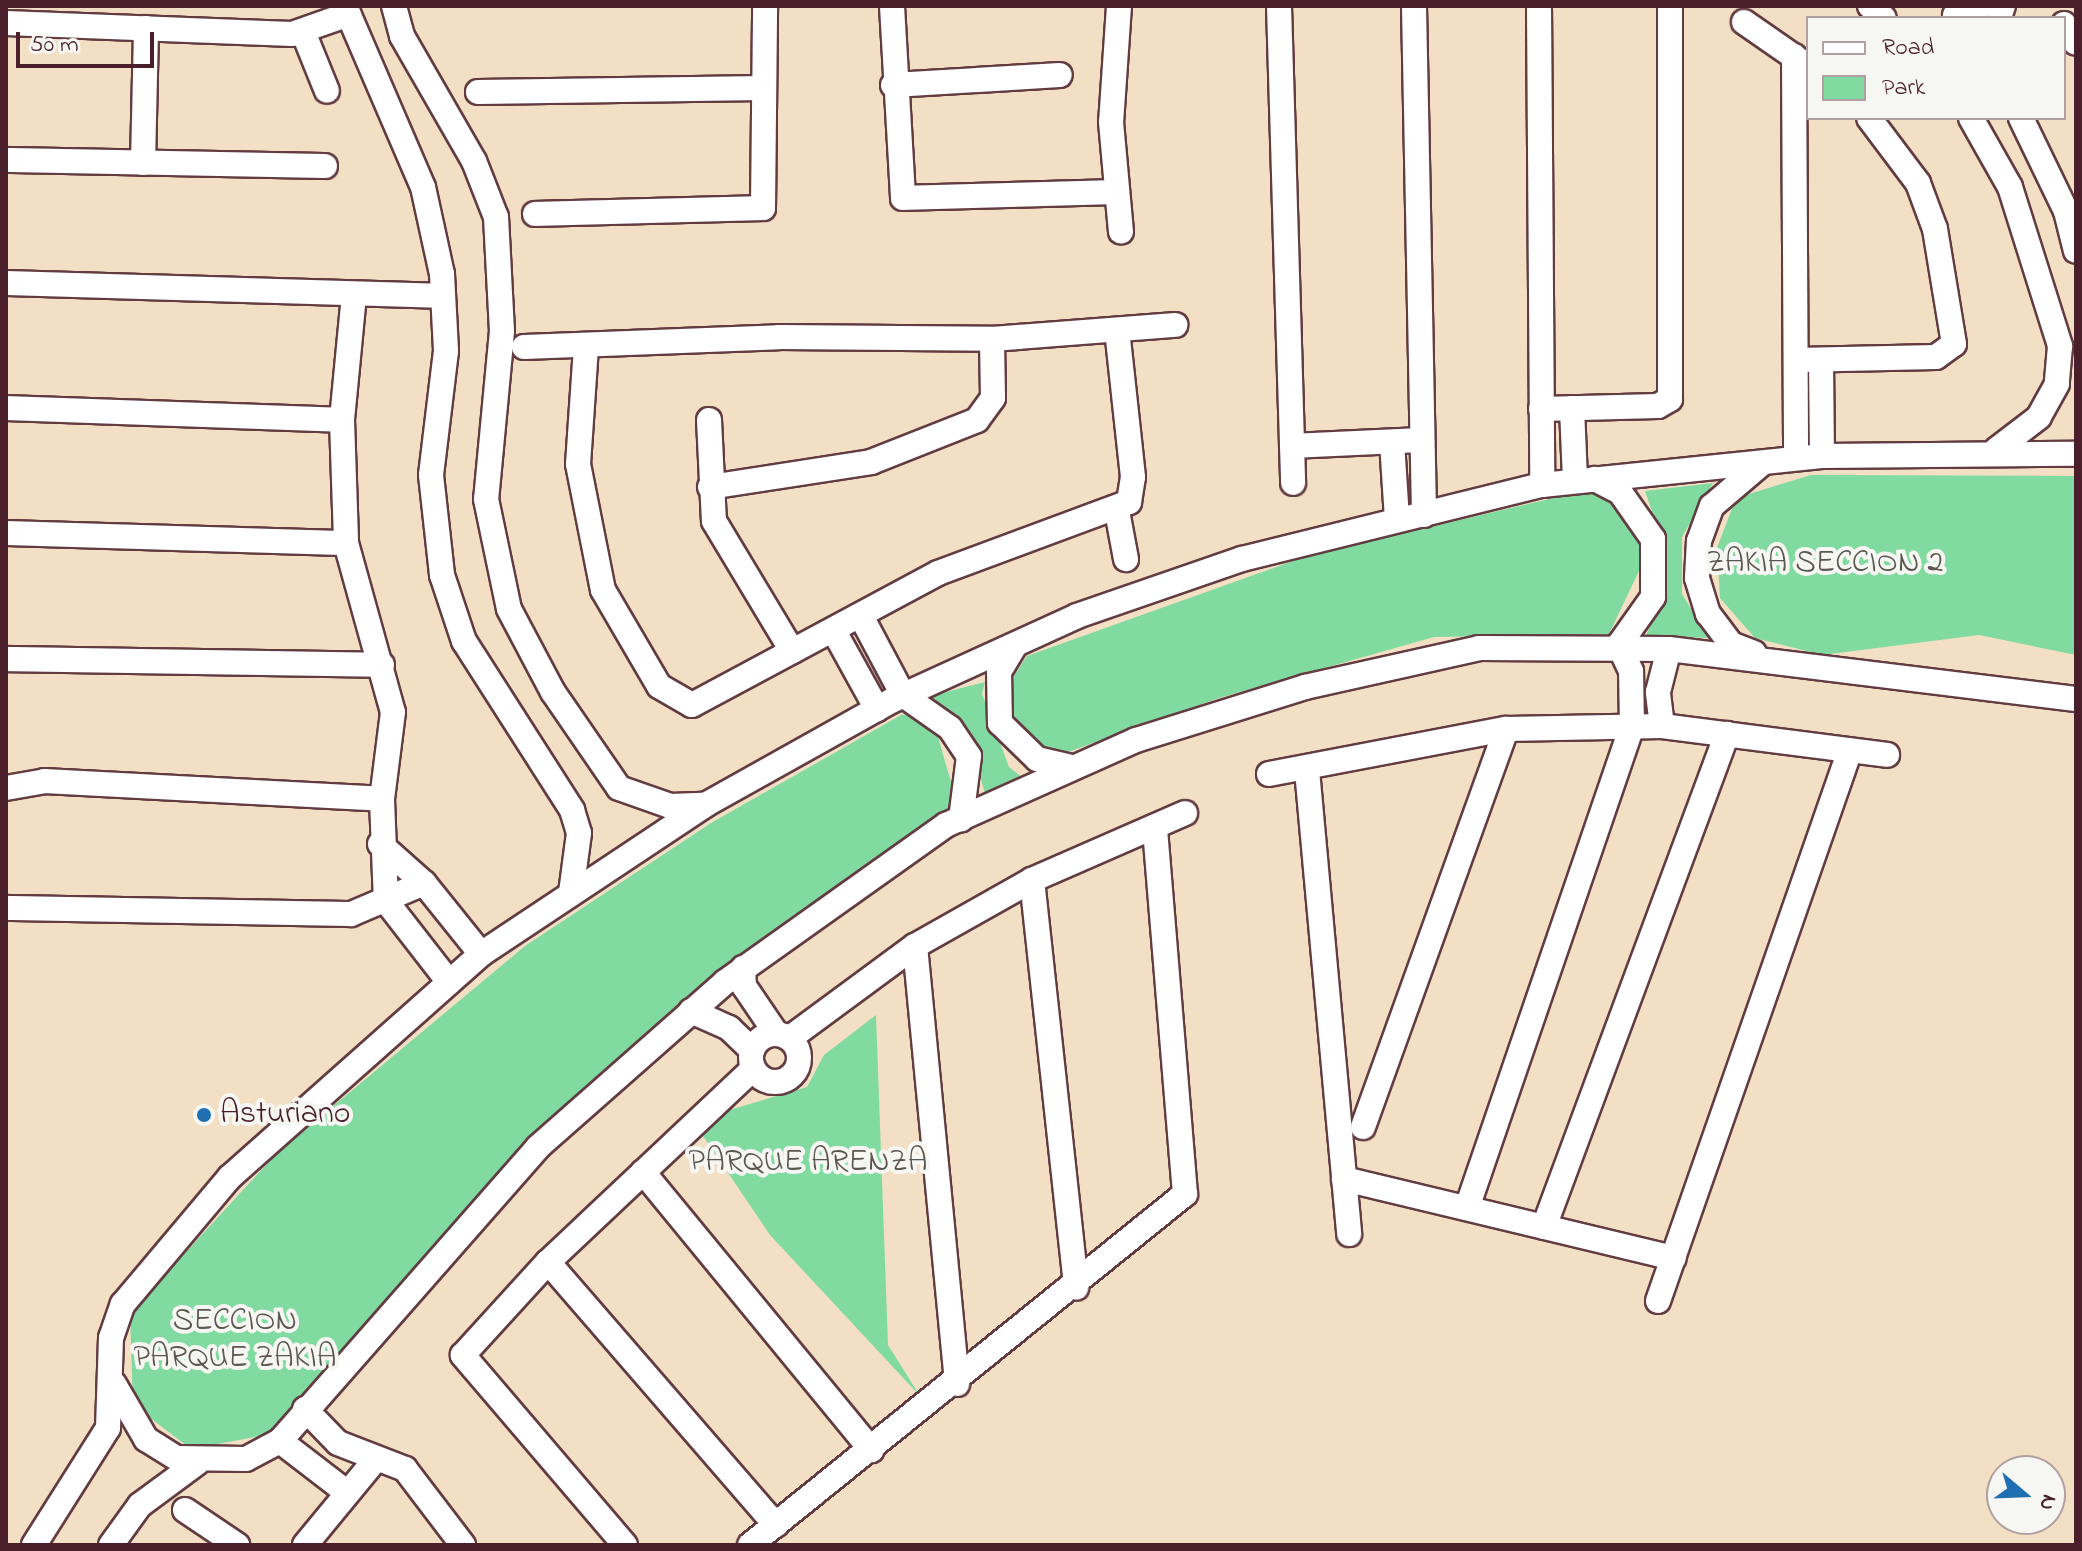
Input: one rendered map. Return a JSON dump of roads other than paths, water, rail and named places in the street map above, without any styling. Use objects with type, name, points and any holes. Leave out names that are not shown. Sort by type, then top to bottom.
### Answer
[{"type":"street","points":[[394,6],[402,36],[474,161],[496,217],[502,331],[486,499],[509,609],[553,692],[619,788],[670,806],[705,805]]},
{"type":"street","points":[[535,214],[763,208],[765,6]]},
{"type":"street","points":[[892,6],[893,85],[903,198],[1114,192]]},
{"type":"street","points":[[1119,6],[1114,192],[1121,232]]},
{"type":"street","points":[[1279,6],[1293,483]]},
{"type":"street","points":[[1414,6],[1420,440],[1424,515]]},
{"type":"street","points":[[1539,6],[1542,485]]},
{"type":"street","points":[[1541,409],[1658,406],[1673,389],[1670,6]]},
{"type":"street","points":[[1954,13],[1980,6]]},
{"type":"street","points":[[6,23],[304,34],[347,10],[423,187],[443,296],[446,351],[431,475],[442,575],[464,641],[572,810],[579,833],[571,893]]},
{"type":"street","points":[[1744,22],[1801,61],[1796,458]]},
{"type":"street","points":[[143,163],[146,28]]},
{"type":"street","points":[[304,34],[327,91]]},
{"type":"street","points":[[893,85],[1060,75]]},
{"type":"street","points":[[478,92],[764,88]]},
{"type":"street","points":[[1796,360],[1936,357],[1954,344],[1939,244],[1918,183],[1871,120]]},
{"type":"street","points":[[1972,120],[2010,187],[2060,346],[2057,384],[2039,417],[1996,450]]},
{"type":"street","points":[[2022,120],[2066,211],[2076,251]]},
{"type":"street","points":[[6,160],[325,166]]},
{"type":"street","points":[[6,283],[443,296]]},
{"type":"street","points":[[354,295],[342,420],[346,543],[393,712],[382,799],[380,844],[386,901],[449,982]]},
{"type":"street","points":[[524,347],[586,347],[779,337],[992,339],[1175,325]]},
{"type":"street","points":[[586,347],[578,464],[585,525],[603,590],[659,686],[692,705],[792,651],[835,633],[938,573],[1117,511],[1133,490],[1117,330]]},
{"type":"street","points":[[710,487],[871,462],[977,420],[993,398],[992,339]]},
{"type":"street","points":[[1821,361],[1822,456]]},
{"type":"street","points":[[6,408],[342,420]]},
{"type":"street","points":[[1572,408],[1585,480],[1640,513],[1655,555],[1653,597],[1619,645]]},
{"type":"street","points":[[709,420],[714,521],[792,651]]},
{"type":"street","points":[[1292,446],[1420,440]]},
{"type":"street","points":[[1392,442],[1397,520]]},
{"type":"street","points":[[34,1545],[96,1457],[108,1428],[111,1338],[123,1304],[161,1253],[241,1167],[481,954],[705,805],[903,695],[1117,601],[1242,559],[1542,485],[1822,456],[1996,450],[2076,454]]},
{"type":"street","points":[[1767,659],[1731,644],[1708,614],[1697,578],[1699,541],[1712,506],[1737,478],[1770,460]]},
{"type":"street","points":[[1117,511],[1126,559]]},
{"type":"street","points":[[6,533],[346,543]]},
{"type":"street","points":[[862,618],[903,695],[950,728],[969,756],[961,819]]},
{"type":"street","points":[[835,633],[877,709]]},
{"type":"street","points":[[1467,1208],[1632,726],[1631,671],[1619,645]]},
{"type":"street","points":[[111,1375],[123,1410],[146,1439],[197,1463],[246,1459],[280,1441],[538,1147],[691,1011],[858,882],[961,819],[1068,766],[1391,665],[1479,648],[1619,645],[1669,649],[2076,699]]},
{"type":"street","points":[[1014,647],[999,672],[1000,723],[1037,759],[1068,766]]},
{"type":"street","points":[[1662,726],[1658,692],[1669,649]]},
{"type":"street","points":[[6,659],[382,665]]},
{"type":"street","points":[[1269,774],[1307,770],[1506,729],[1662,726],[1887,755]]},
{"type":"street","points":[[1363,1127],[1506,729]]},
{"type":"street","points":[[1544,1227],[1727,734]]},
{"type":"street","points":[[1658,1301],[1850,750]]},
{"type":"street","points":[[1307,770],[1339,1094],[1349,1234]]},
{"type":"street","points":[[6,788],[44,781],[382,799]]},
{"type":"street","points":[[625,1545],[463,1355],[548,1262],[643,1172],[753,1059],[783,1036],[915,946],[1032,880],[1185,813]]},
{"type":"street","points":[[750,1545],[1076,1288],[1185,1194],[1155,827]]},
{"type":"street","points":[[380,844],[424,883],[481,954]]},
{"type":"street","points":[[1032,880],[1076,1288]]},
{"type":"street","points":[[6,908],[351,914],[424,883]]},
{"type":"street","points":[[915,946],[957,1384]]},
{"type":"street","points":[[691,1011],[729,1028],[753,1059],[777,1082],[794,1073],[800,1055],[744,986],[743,968]]},
{"type":"street","points":[[1339,1094],[1371,1103]]},
{"type":"street","points":[[643,1172],[871,1450]]},
{"type":"street","points":[[1344,1179],[1674,1258]]},
{"type":"street","points":[[548,1262],[776,1525]]},
{"type":"street","points":[[305,1409],[338,1443],[375,1460],[405,1469],[463,1545]]},
{"type":"street","points":[[280,1441],[345,1491]]},
{"type":"street","points":[[305,1545],[345,1491],[375,1460]]},
{"type":"street","points":[[111,1545],[140,1505],[197,1463]]},
{"type":"street","points":[[185,1510],[237,1545]]},
{"type":"place","name":"Asturiano","points":[[204,1115]]},
{"type":"park label","name":"ZAKIA SECCION 2","points":[[1825,564]]},
{"type":"park label","name":"PARQUE ARENZA","points":[[808,1163]]},
{"type":"park label","name":"SECCION PARQUE ZAKIA","points":[[235,1342]]}]
